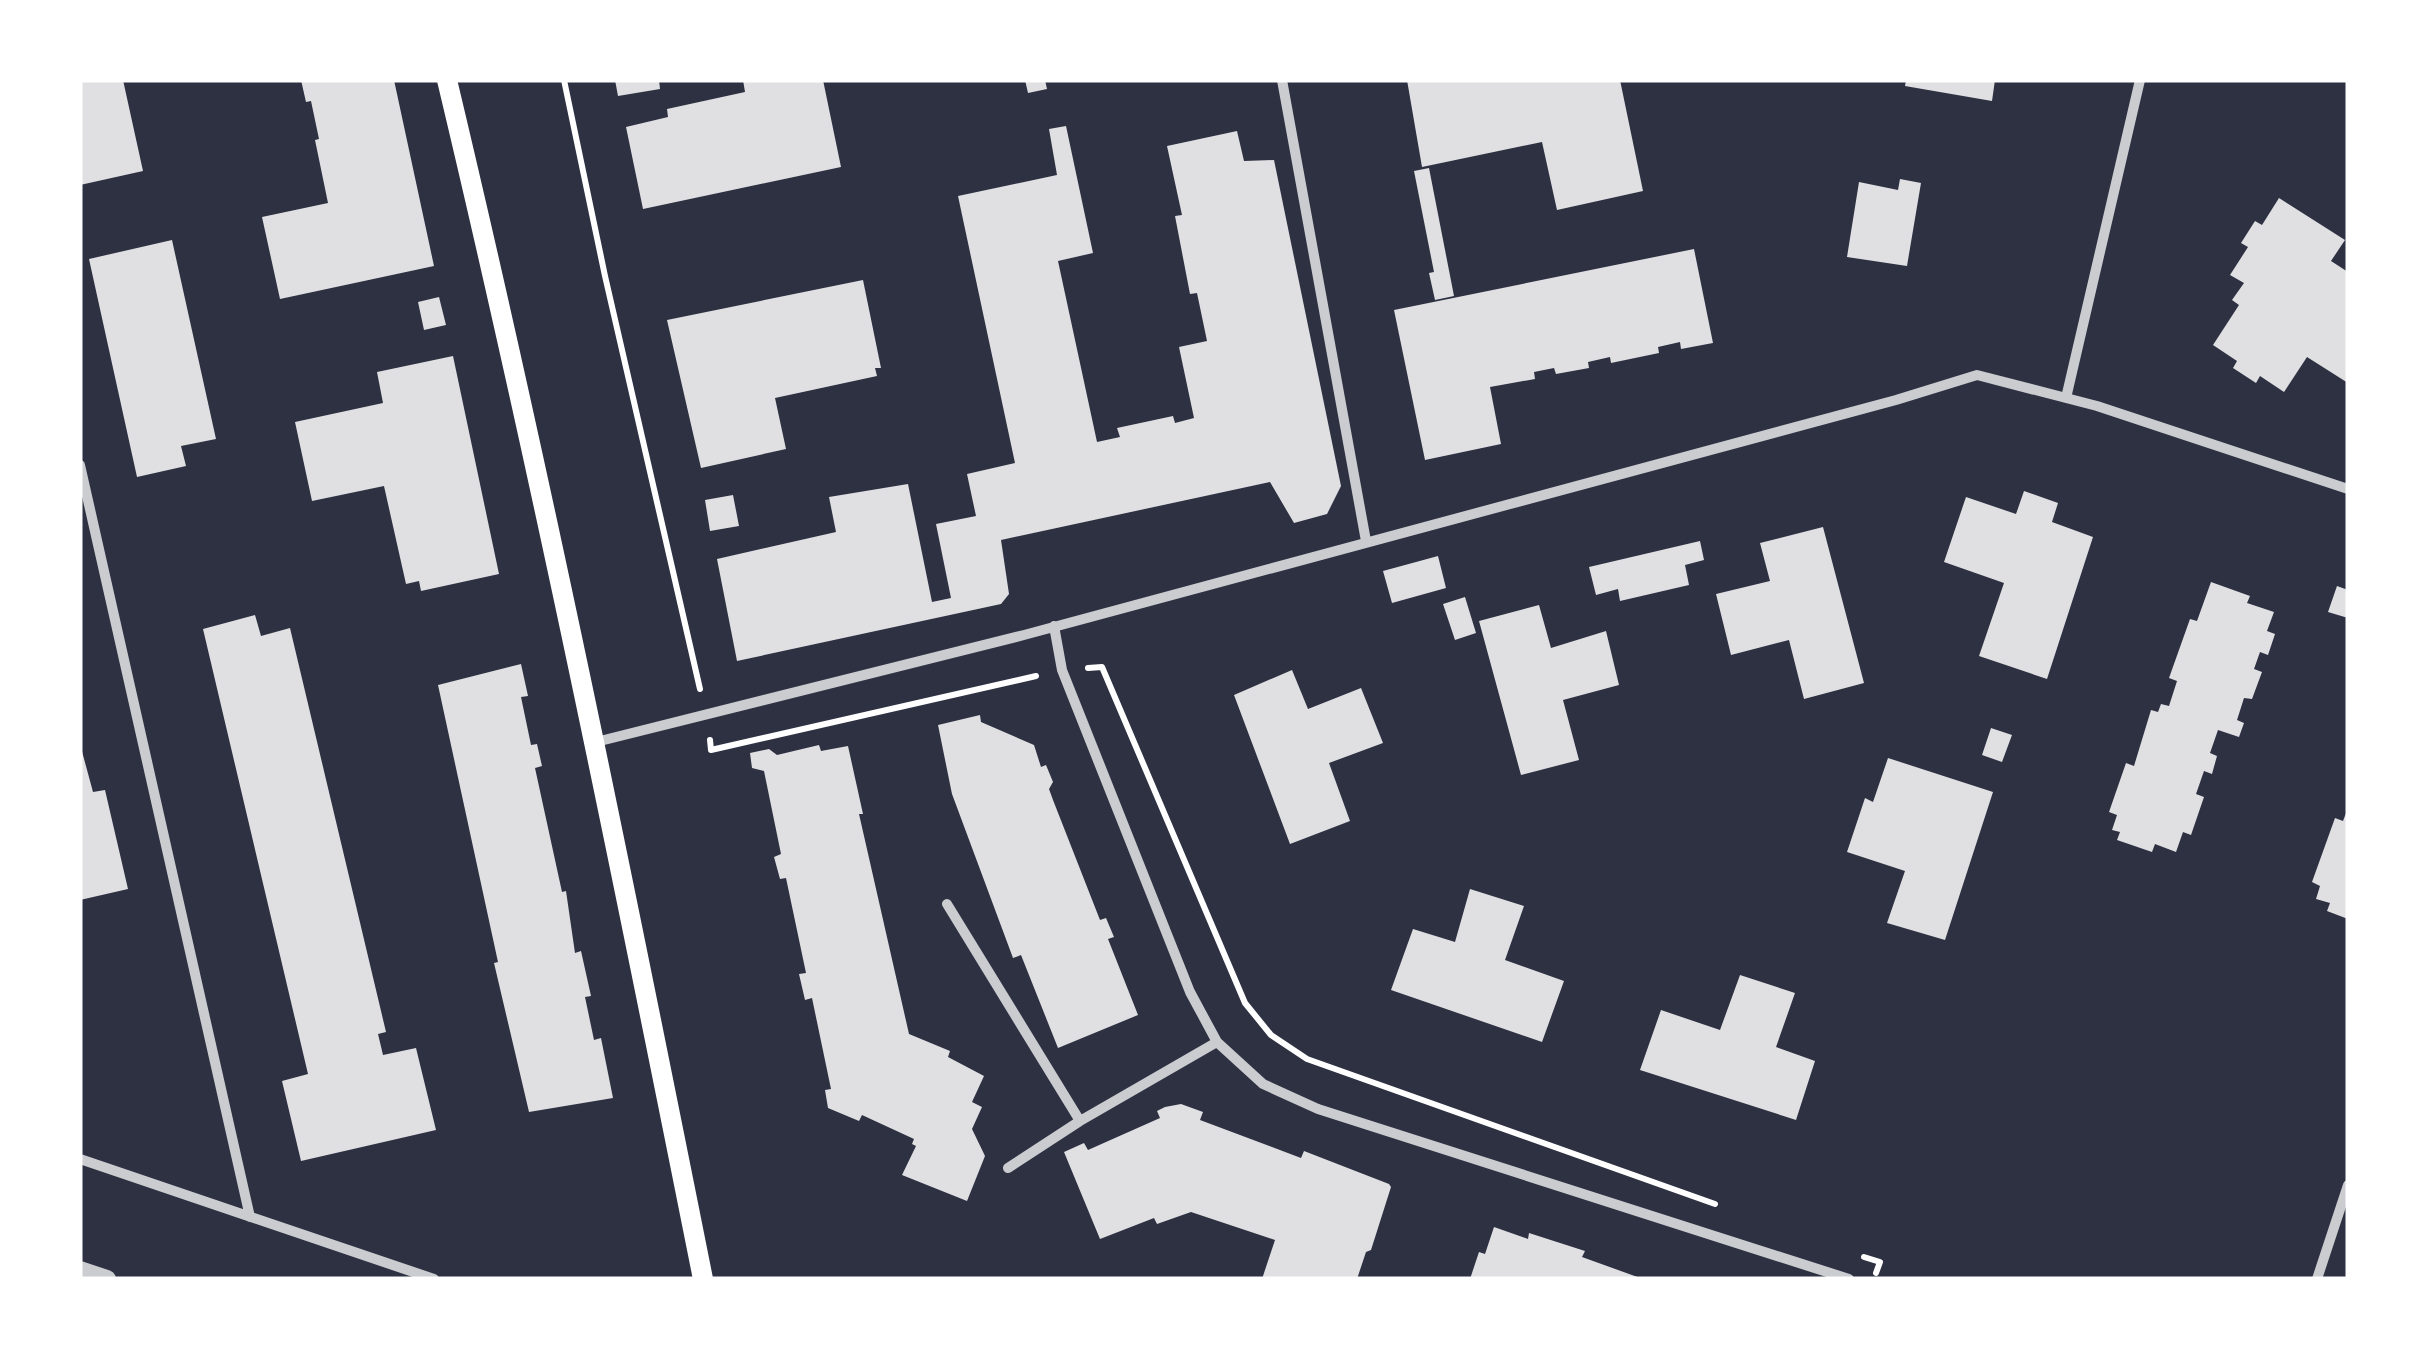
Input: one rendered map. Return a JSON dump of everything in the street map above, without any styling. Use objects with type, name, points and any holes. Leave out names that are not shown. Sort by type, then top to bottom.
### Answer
[{"type":"main road","points":[[446,80],[502,312],[596,742],[703,1279]]},
{"type":"street","points":[[1282,80],[1366,541]]},
{"type":"street","points":[[2066,398],[2140,80]]},
{"type":"street","points":[[596,742],[1054,626],[1977,375],[2066,398],[2348,489]]},
{"type":"street","points":[[80,464],[250,1216]]},
{"type":"street","points":[[1054,626],[1070,688],[1190,992],[1217,1042],[1263,1084],[1318,1109],[1849,1279]]},
{"type":"street","points":[[947,904],[1080,1121]]},
{"type":"street","points":[[1008,1168],[1080,1121],[1217,1042]]},
{"type":"street","points":[[80,1158],[434,1279]]},
{"type":"street","points":[[2317,1279],[2348,1185]]},
{"type":"street","points":[[80,1270],[107,1279]]},
{"type":"building","points":[[80,80],[123,80],[143,171],[80,185]]},
{"type":"building","points":[[301,80],[394,80],[434,266],[280,299],[262,217],[328,203],[311,101],[306,102]]},
{"type":"building","points":[[615,80],[659,80],[660,89],[618,96]]},
{"type":"building","points":[[743,80],[823,80],[841,167],[643,209],[626,127],[668,117],[667,109],[745,92]]},
{"type":"building","points":[[1025,80],[1045,80],[1047,89],[1028,93]]},
{"type":"building","points":[[1407,80],[1620,80],[1643,191],[1557,210],[1542,142],[1422,167]]},
{"type":"building","points":[[1906,80],[1995,80],[1992,101],[1905,86]]},
{"type":"building","points":[[1066,126],[1093,253],[1058,261],[1097,442],[1120,437],[1117,428],[1173,416],[1175,423],[1194,418],[1179,347],[1207,341],[1197,293],[1190,294],[1175,216],[1182,215],[1167,146],[1237,131],[1244,161],[1274,160],[1341,486],[1327,514],[1294,523],[1270,482],[1001,540],[1009,594],[1001,604],[737,661],[717,559],[836,532],[829,497],[908,484],[932,602],[951,598],[936,524],[976,516],[967,474],[1015,463],[958,196],[1057,175],[1049,129]]},
{"type":"building","points":[[1429,168],[1454,296],[1435,300],[1429,273],[1434,272],[1414,171]]},
{"type":"building","points":[[1900,179],[1921,183],[1907,266],[1847,257],[1859,182],[1898,190]]},
{"type":"building","points":[[2279,198],[2345,240],[2331,261],[2348,272],[2348,383],[2307,357],[2284,392],[2260,376],[2256,383],[2233,368],[2237,361],[2213,345],[2239,305],[2232,300],[2244,283],[2230,275],[2248,247],[2241,243],[2255,221],[2262,225]]},
{"type":"building","points":[[172,240],[216,439],[181,446],[186,466],[137,477],[89,259]]},
{"type":"building","points":[[1694,249],[1713,343],[1681,349],[1680,342],[1658,347],[1659,353],[1611,363],[1610,357],[1588,362],[1589,368],[1556,374],[1554,368],[1534,372],[1535,379],[1490,387],[1501,444],[1425,460],[1394,310]]},
{"type":"building","points":[[863,280],[881,368],[875,368],[877,376],[775,398],[786,449],[701,468],[667,320]]},
{"type":"building","points":[[439,297],[446,325],[424,330],[418,302]]},
{"type":"building","points":[[453,356],[499,574],[421,591],[419,581],[406,584],[384,486],[312,501],[295,422],[383,403],[377,372]]},
{"type":"building","points":[[2024,491],[2058,503],[2052,522],[2093,537],[2047,679],[1979,656],[2004,583],[1944,562],[1966,497],[2016,514]]},
{"type":"building","points":[[733,495],[739,526],[710,531],[705,500]]},
{"type":"building","points":[[1823,527],[1864,683],[1804,699],[1789,640],[1731,655],[1716,594],[1770,581],[1760,543]]},
{"type":"building","points":[[1700,541],[1704,560],[1685,565],[1689,585],[1620,601],[1618,589],[1596,595],[1589,567]]},
{"type":"building","points":[[1438,556],[1446,588],[1392,603],[1383,571]]},
{"type":"building","points":[[2211,582],[2250,596],[2247,603],[2274,612],[2267,631],[2275,634],[2268,655],[2260,652],[2254,669],[2262,672],[2252,699],[2244,698],[2237,720],[2244,723],[2239,737],[2218,730],[2210,753],[2217,756],[2212,774],[2204,771],[2196,794],[2204,797],[2191,835],[2183,832],[2176,852],[2155,844],[2152,852],[2117,840],[2120,832],[2112,830],[2117,815],[2109,812],[2126,763],[2134,766],[2151,710],[2158,712],[2161,704],[2169,706],[2177,681],[2169,678],[2190,619],[2197,621]]},
{"type":"building","points":[[2337,586],[2348,590],[2348,618],[2328,612]]},
{"type":"building","points":[[1465,597],[1476,633],[1455,640],[1443,604]]},
{"type":"building","points":[[1539,605],[1551,648],[1606,631],[1619,685],[1563,700],[1579,760],[1521,775],[1479,621]]},
{"type":"building","points":[[255,615],[261,636],[290,628],[386,1032],[378,1034],[383,1055],[416,1048],[436,1130],[301,1161],[282,1081],[308,1074],[203,629]]},
{"type":"building","points":[[521,664],[528,696],[521,697],[531,745],[537,744],[542,766],[535,768],[562,892],[566,891],[575,953],[581,951],[591,996],[585,997],[594,1040],[601,1038],[613,1098],[529,1112],[494,963],[498,962],[438,685]]},
{"type":"building","points":[[1292,670],[1308,709],[1361,688],[1383,743],[1329,763],[1350,821],[1290,844],[1234,695]]},
{"type":"building","points":[[980,715],[981,722],[1034,745],[1041,767],[1046,765],[1053,782],[1049,789],[1053,800],[1100,920],[1106,918],[1114,937],[1108,939],[1138,1015],[1058,1048],[1021,955],[1013,958],[952,794],[938,725]]},
{"type":"building","points":[[1991,728],[2012,735],[2002,762],[1982,755]]},
{"type":"building","points":[[80,744],[93,792],[105,790],[128,889],[80,900]]},
{"type":"building","points":[[819,745],[821,751],[848,746],[863,814],[859,814],[909,1034],[950,1051],[948,1057],[984,1076],[972,1102],[982,1107],[972,1129],[985,1156],[967,1201],[902,1175],[916,1146],[912,1144],[914,1139],[862,1115],[859,1121],[828,1108],[825,1090],[831,1089],[812,998],[805,1000],[799,974],[806,973],[786,878],[780,879],[774,857],[781,854],[764,771],[752,768],[750,753],[769,749],[777,755]]},
{"type":"building","points":[[1888,758],[1993,792],[1945,940],[1887,923],[1905,871],[1847,852],[1865,798],[1873,802]]},
{"type":"building","points":[[2348,808],[2348,919],[2327,911],[2330,903],[2316,899],[2320,886],[2312,882],[2335,818],[2343,821]]},
{"type":"building","points":[[1470,889],[1524,906],[1505,960],[1564,981],[1542,1042],[1391,990],[1413,929],[1455,942]]},
{"type":"building","points":[[1740,975],[1795,993],[1776,1047],[1815,1061],[1796,1120],[1640,1070],[1661,1010],[1720,1030]]},
{"type":"building","points":[[1181,1104],[1203,1112],[1200,1120],[1301,1158],[1304,1151],[1389,1184],[1371,1250],[1366,1252],[1357,1279],[1262,1279],[1275,1240],[1191,1212],[1157,1224],[1154,1218],[1100,1239],[1064,1152],[1084,1143],[1088,1150],[1160,1118],[1157,1111],[1165,1107]]},
{"type":"building","points":[[1494,1227],[1528,1239],[1529,1233],[1585,1251],[1582,1257],[1643,1279],[1470,1279],[1479,1252],[1485,1254]]}]
